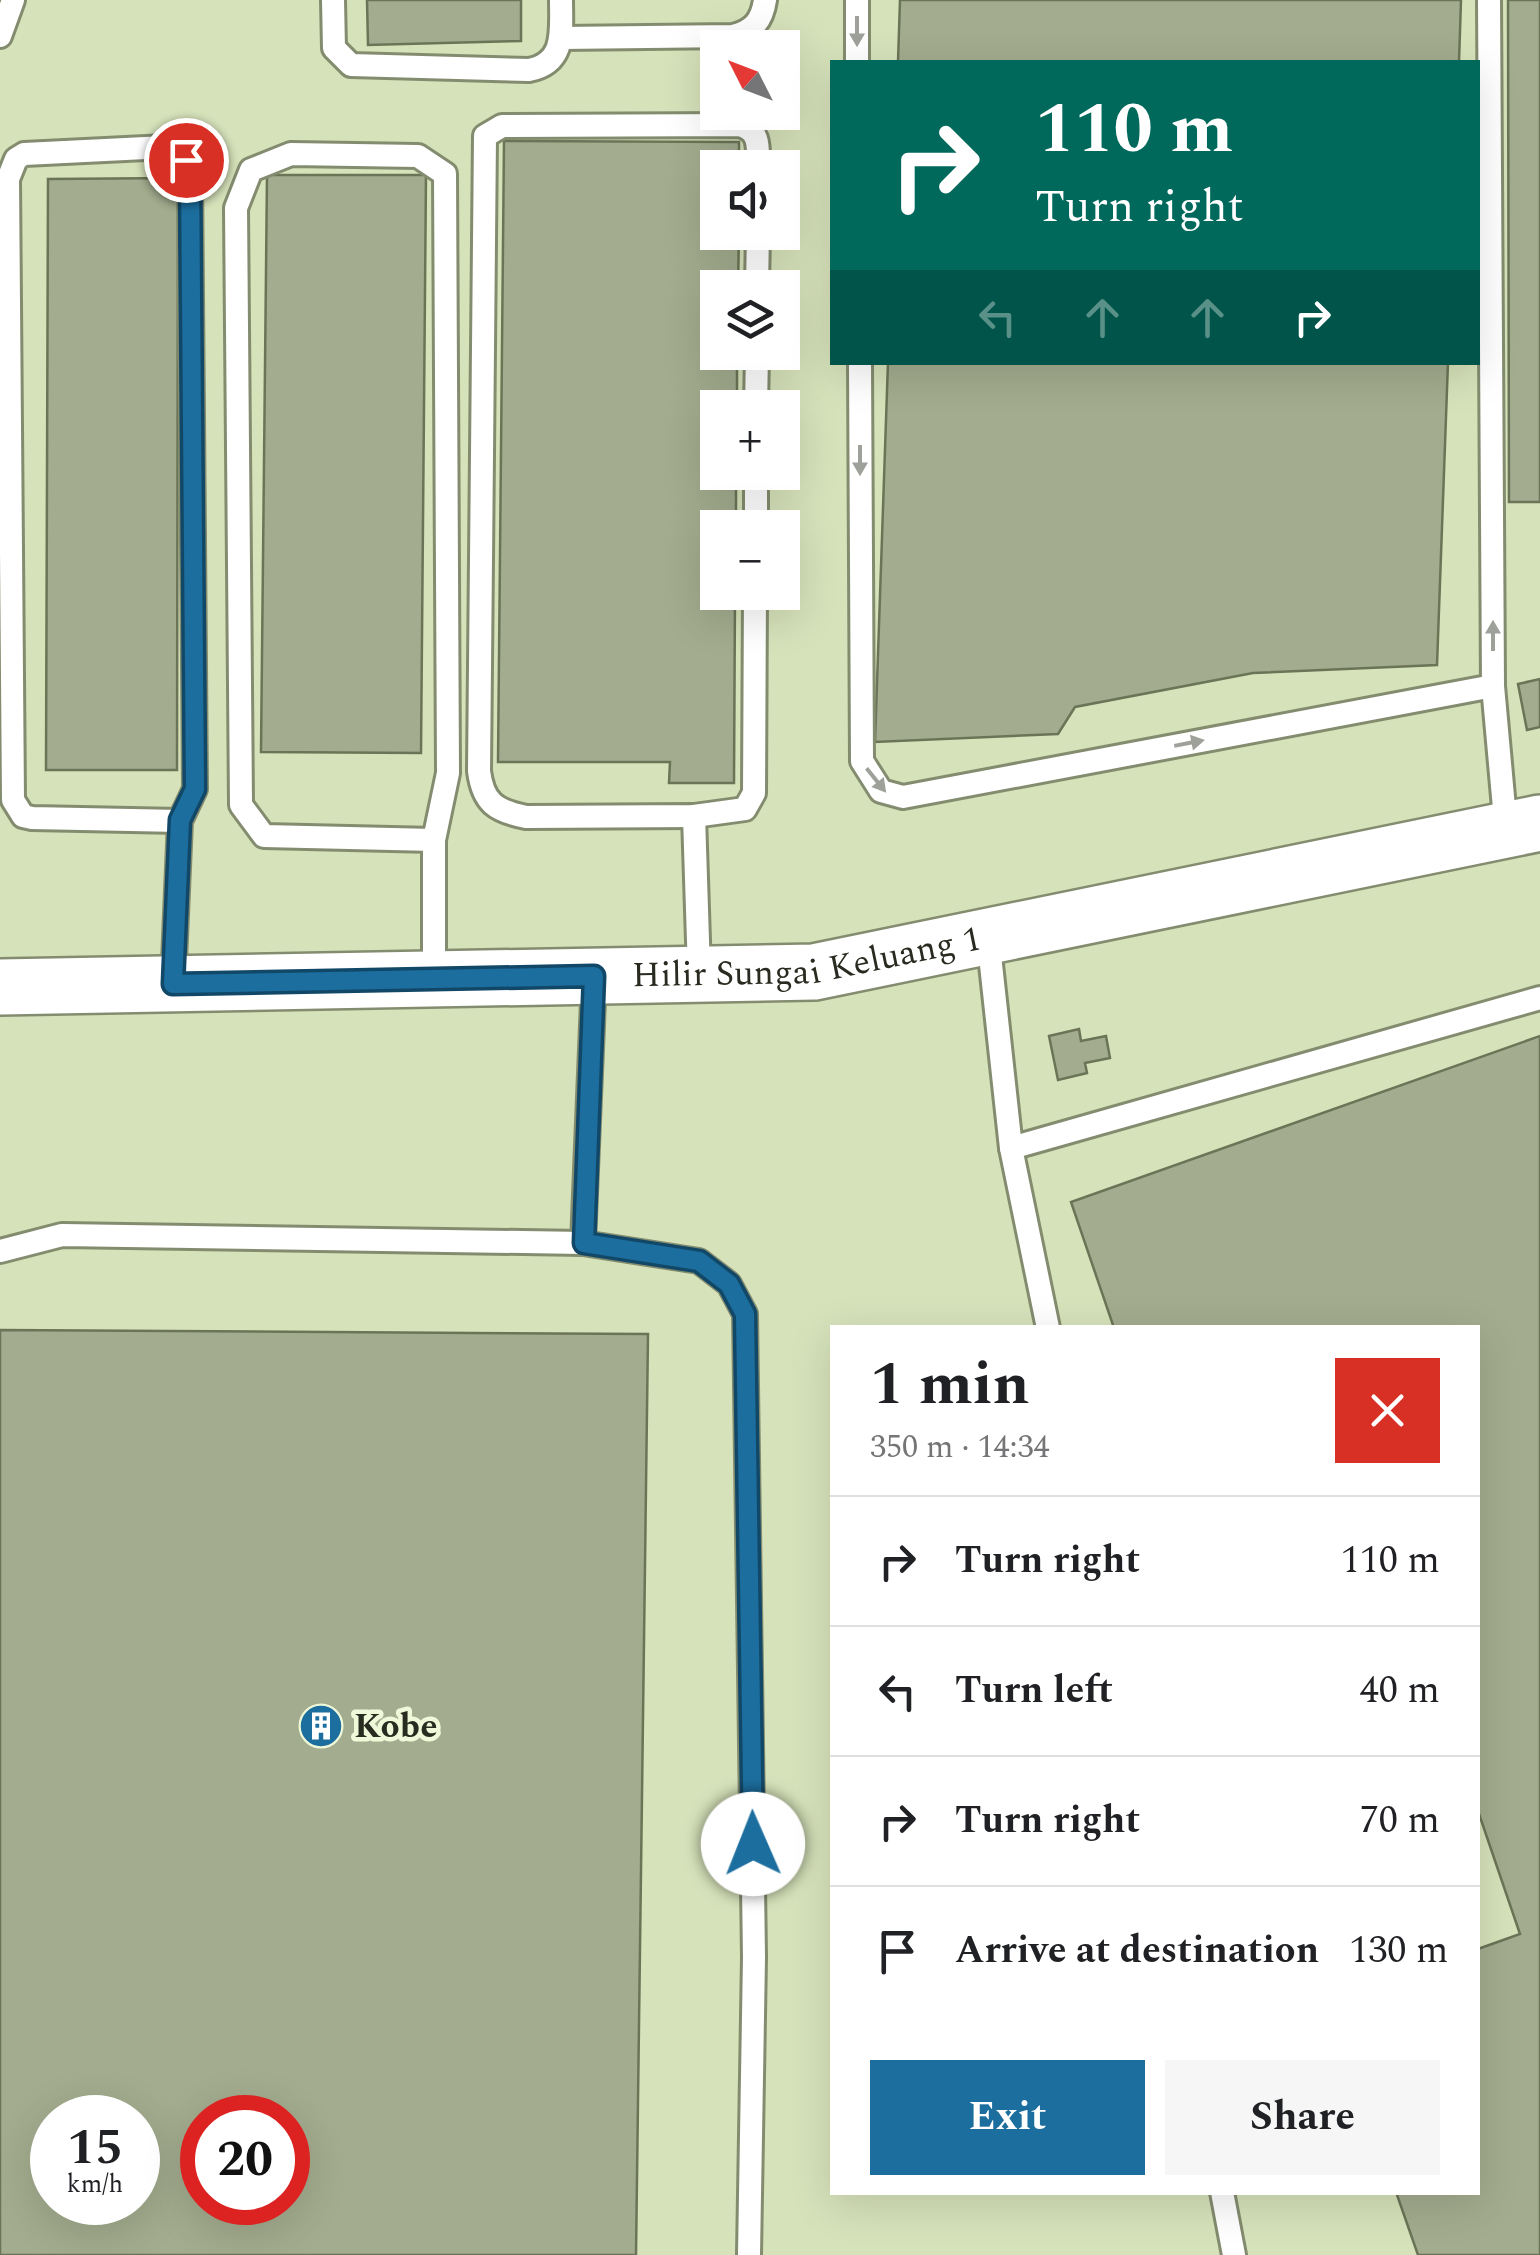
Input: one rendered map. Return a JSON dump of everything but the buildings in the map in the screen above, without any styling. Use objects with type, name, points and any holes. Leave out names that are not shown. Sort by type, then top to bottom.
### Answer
[{"type":"street","name":"Hilir Sungai Keluang 1","points":[[0,987],[814,972],[1523,827]]},
{"type":"lane","points":[[0,36],[13,0]]},
{"type":"lane","points":[[333,0],[334,48],[351,65],[529,70],[552,61],[561,38],[561,0]]},
{"type":"lane","points":[[561,38],[733,36],[755,26],[765,0]]},
{"type":"lane","points":[[857,0],[858,60]]},
{"type":"lane","points":[[1490,0],[1493,686],[1523,827]]},
{"type":"lane","points":[[755,610],[752,801],[737,812],[526,817],[502,812],[482,790],[485,136],[502,126],[739,125],[756,134],[757,150]]},
{"type":"lane","points":[[173,984],[180,820],[195,789],[190,171],[186,160],[166,147],[24,154],[16,159],[8,178],[13,800],[23,816],[32,818],[180,820]]},
{"type":"lane","points":[[434,840],[264,836],[241,805],[236,208],[251,170],[290,154],[418,156],[445,174],[448,773],[434,840],[434,979]]},
{"type":"lane","points":[[860,365],[862,762],[882,791],[903,797],[1493,686]]},
{"type":"lane","points":[[694,816],[699,972]]},
{"type":"lane","points":[[988,936],[1012,1148],[1047,1325]]},
{"type":"lane","points":[[584,1243],[594,976]]},
{"type":"lane","points":[[1012,1148],[1540,998]]},
{"type":"lane","points":[[0,1251],[62,1235],[584,1243],[699,1261],[729,1284],[745,1314],[754,1957],[749,2255]]},
{"type":"lane","points":[[1223,2195],[1234,2255]]},
{"type":"shaded area","points":[[0,0],[1540,0],[1540,2255],[0,2255]]},
{"type":"place","name":"Kobe","points":[[321,1726]]},
{"type":"route","points":[[186,160],[190,171],[195,789],[180,820],[173,984],[594,976],[584,1243],[699,1261],[729,1284],[745,1314],[753,1844]]}]
